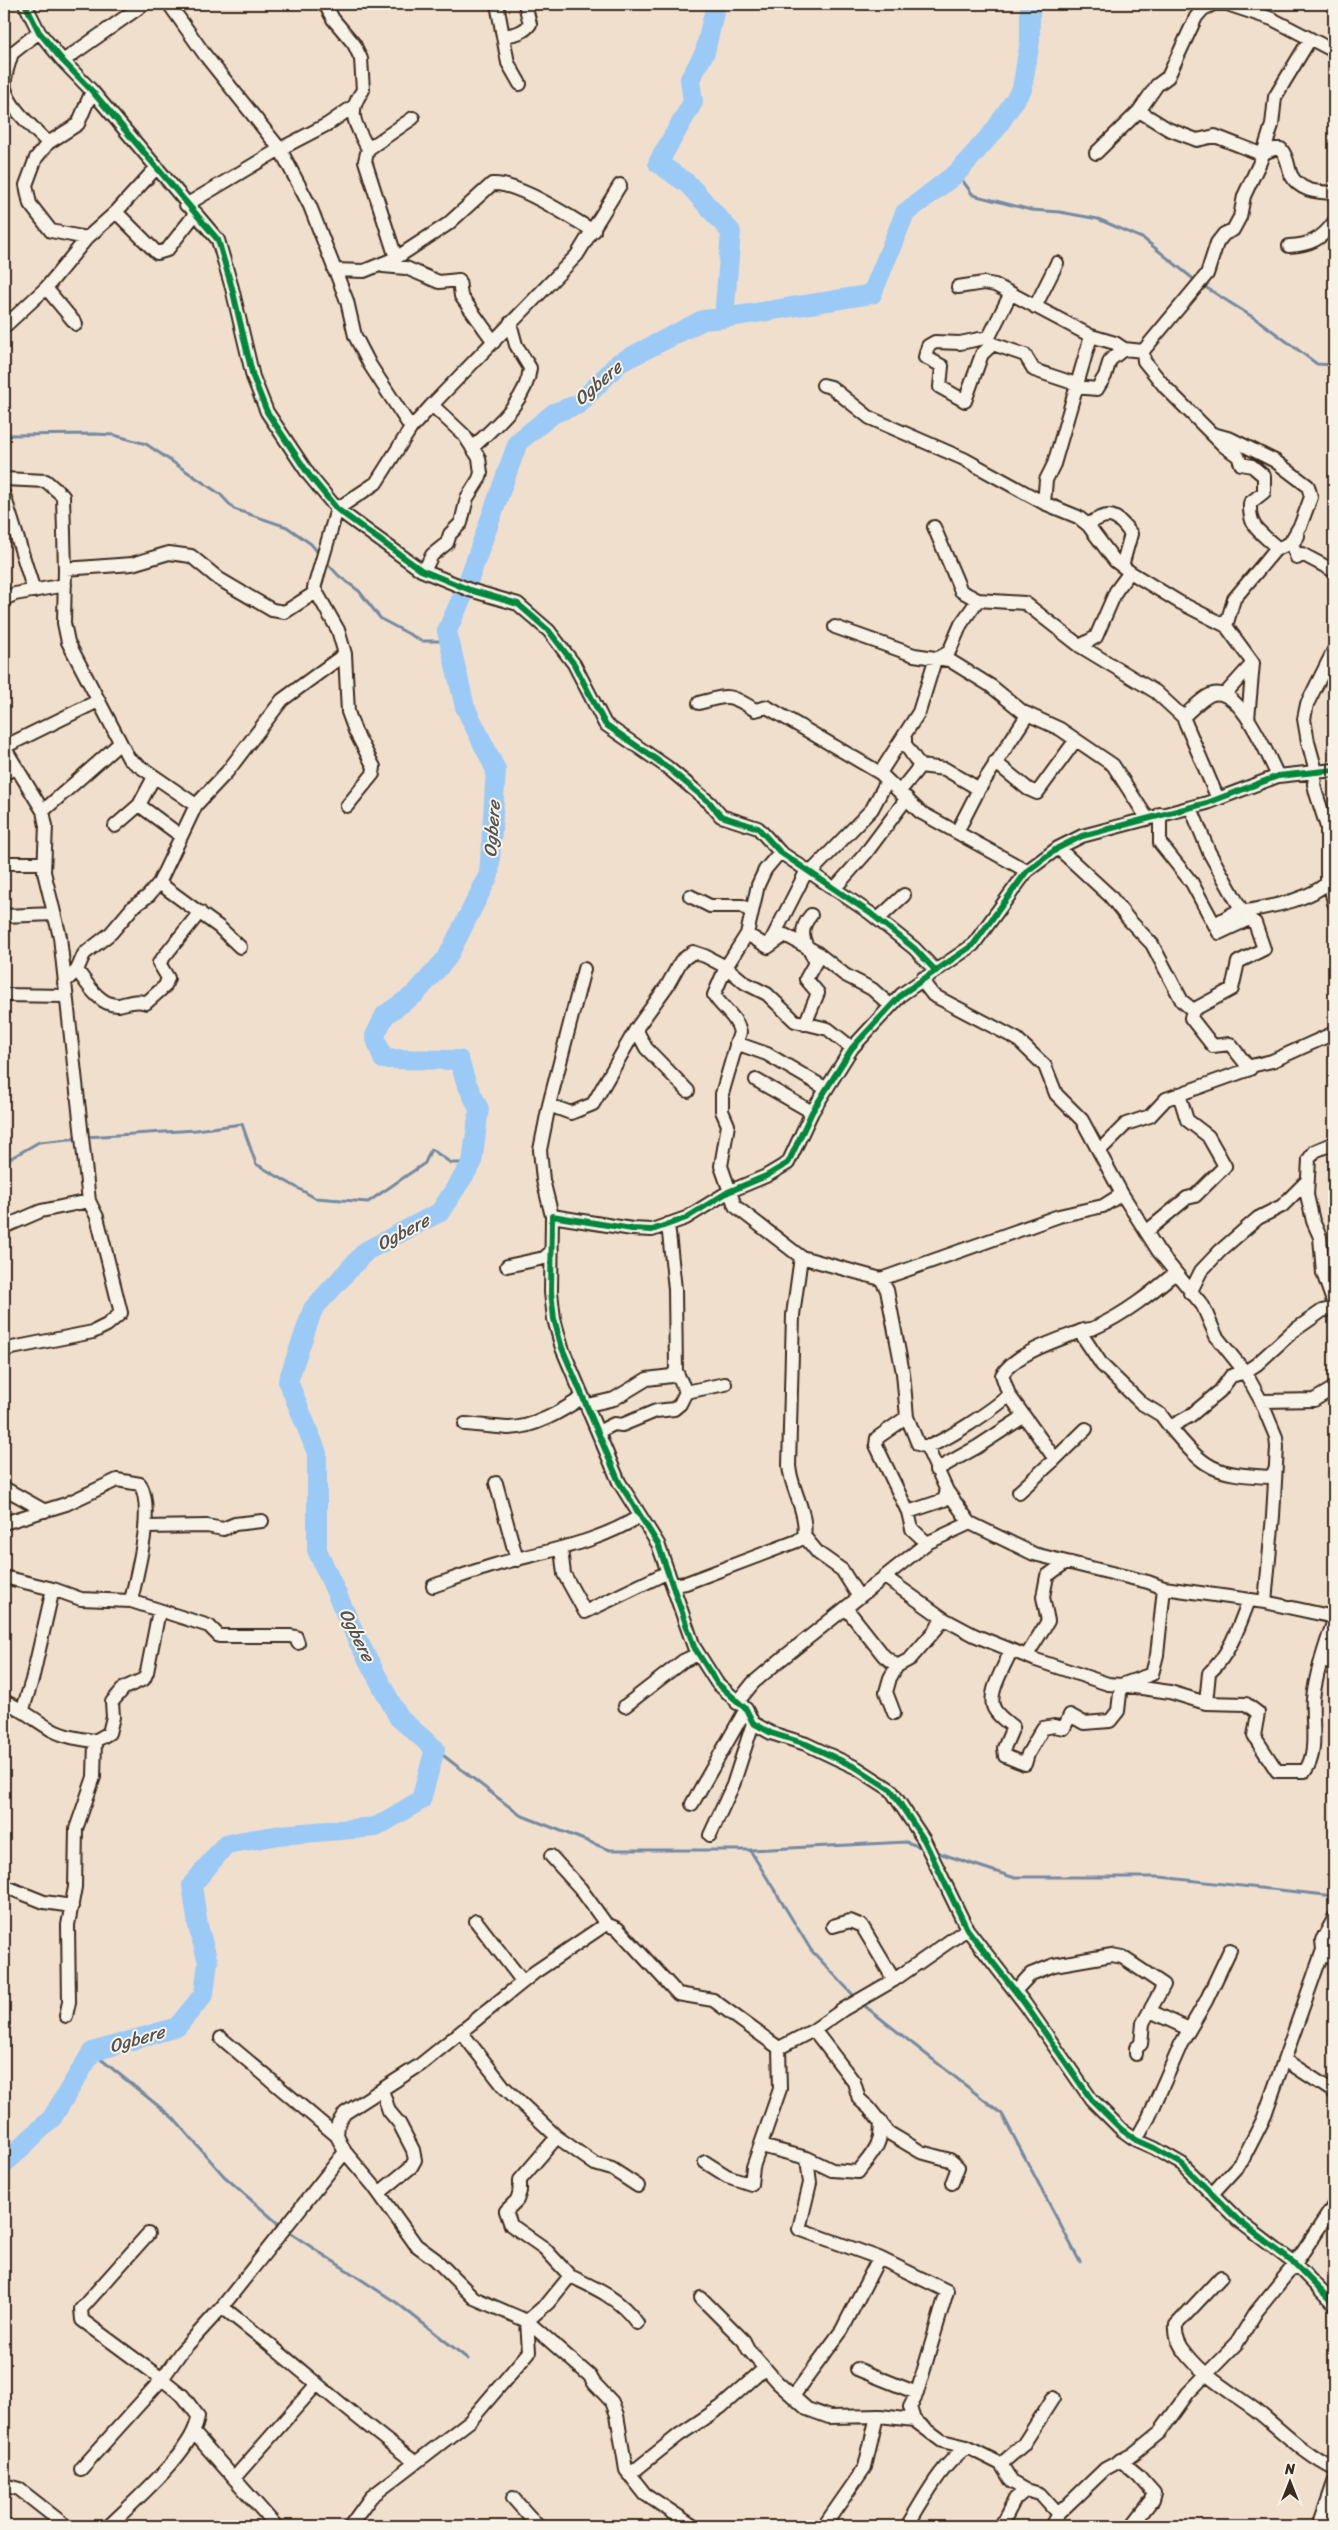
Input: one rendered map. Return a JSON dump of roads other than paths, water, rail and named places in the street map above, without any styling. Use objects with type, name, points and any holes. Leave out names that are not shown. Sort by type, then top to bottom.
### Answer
[{"type":"street","points":[[63,61],[144,4]]},
{"type":"street","points":[[170,4],[192,32],[205,55],[280,149],[310,206],[348,301],[355,336],[370,365],[411,428]]},
{"type":"street","points":[[325,4],[333,19],[354,44],[361,59],[363,90],[352,112],[368,149],[366,168],[396,258]]},
{"type":"street","points":[[497,4],[508,63],[520,84]]},
{"type":"street","points":[[504,36],[517,33],[530,24],[525,4]]},
{"type":"street","points":[[1096,153],[1139,111],[1157,85],[1168,77],[1196,17],[1203,9],[1214,4],[1227,4],[1272,19],[1310,39],[1332,47]]},
{"type":"street","points":[[28,5],[39,32],[63,61],[92,91],[218,240],[232,288],[253,377],[267,412],[309,475],[337,509],[424,571],[455,585],[518,604],[549,631],[574,664],[605,724],[667,767],[710,803],[721,816],[758,828],[780,852],[807,873],[878,919],[914,948],[936,972]]},
{"type":"street","points":[[39,32],[8,56],[4,87],[9,100],[48,143]]},
{"type":"street","points":[[1275,550],[1274,545],[1251,524],[1249,516],[1250,503],[1264,492],[1264,476],[1252,466],[1241,464],[1238,456],[1165,386],[1144,361],[1143,351],[1207,274],[1217,243],[1224,234],[1233,230],[1240,216],[1244,196],[1261,160],[1261,154],[1272,125],[1275,97],[1310,39]]},
{"type":"street","points":[[87,238],[51,232],[30,204],[26,185],[36,158],[48,143],[78,124],[92,91]]},
{"type":"street","points":[[116,212],[157,253],[167,250],[191,209],[280,149],[328,124],[354,106]]},
{"type":"street","points":[[1139,111],[1168,129],[1197,140],[1215,136],[1261,154],[1274,149],[1282,149],[1288,158],[1291,175],[1299,184],[1308,190],[1334,194]]},
{"type":"street","points":[[368,149],[413,118]]},
{"type":"street","points":[[4,327],[46,288],[87,238],[116,212],[157,167]]},
{"type":"street","points":[[334,270],[364,271],[396,258],[448,224],[492,184],[501,183],[517,189],[594,230]]},
{"type":"street","points":[[347,806],[373,774],[374,767],[355,731],[348,712],[344,654],[338,630],[314,588],[337,509],[376,483],[411,428],[510,323],[577,256],[620,185]]},
{"type":"street","points":[[1289,246],[1306,246],[1319,238],[1334,222]]},
{"type":"street","points":[[1035,307],[1057,264]]},
{"type":"street","points":[[379,266],[406,268],[439,282],[458,280],[461,296],[494,342]]},
{"type":"street","points":[[958,287],[984,283],[995,285],[1091,336],[1115,343],[1124,349],[1143,351]]},
{"type":"street","points":[[46,288],[76,324]]},
{"type":"street","points":[[1010,293],[989,337],[960,343],[935,342],[928,346],[926,357],[942,366],[940,387],[965,401],[982,354],[992,344],[1025,355],[1034,370],[1076,385],[1097,389],[1105,376],[1110,360],[1124,349]]},
{"type":"street","points":[[472,448],[501,421],[526,386],[530,368],[516,345],[510,323]]},
{"type":"street","points":[[1044,503],[1046,480],[1054,464],[1091,336]]},
{"type":"street","points":[[823,385],[831,387],[870,418],[964,459],[1044,503],[1078,517],[1088,526],[1115,561],[1179,602],[1226,626],[1251,657],[1253,663],[1248,719]]},
{"type":"street","points":[[424,571],[432,555],[447,543],[450,534],[460,523],[467,498],[479,479],[479,458],[464,435],[432,405]]},
{"type":"street","points":[[1213,434],[1231,439],[1275,461],[1308,486],[1311,497],[1297,540],[1292,544],[1297,558],[1302,554],[1334,571]]},
{"type":"street","points":[[4,480],[46,481],[63,496],[64,623],[68,642],[119,744],[129,759],[196,805]]},
{"type":"street","points":[[4,495],[34,591]]},
{"type":"street","points":[[1080,646],[1096,637],[1126,569],[1131,534],[1116,518],[1108,515],[1099,516],[1088,526]]},
{"type":"street","points":[[1226,626],[1234,599],[1275,550],[1290,543],[1301,524]]},
{"type":"street","points":[[934,527],[961,591],[978,600],[1025,603],[1080,646],[1156,692],[1183,717],[1218,799]]},
{"type":"street","points":[[65,569],[132,564],[169,553],[191,556],[219,579],[272,610],[285,612],[316,592]]},
{"type":"street","points":[[4,599],[65,585]]},
{"type":"street","points":[[949,656],[961,624],[978,600]]},
{"type":"street","points":[[834,627],[914,655],[935,660],[949,656]]},
{"type":"street","points":[[1191,808],[1209,852],[1241,909],[1247,911],[1283,903],[1320,889],[1327,883],[1327,827],[1314,784],[1316,771],[1304,719],[1307,704],[1334,650]]},
{"type":"street","points":[[64,983],[77,970],[84,954],[111,933],[133,907],[148,896],[159,883],[196,805],[227,772],[282,700],[344,654]]},
{"type":"street","points":[[949,656],[1028,714],[1060,729],[1113,765],[1147,818]]},
{"type":"street","points":[[768,947],[807,873],[872,809],[883,777],[919,712],[935,660]]},
{"type":"street","points":[[1225,694],[1253,663]]},
{"type":"street","points":[[1183,717],[1210,695],[1225,694],[1235,700],[1248,719],[1278,776]]},
{"type":"street","points":[[699,703],[724,696],[735,697],[755,710],[767,707],[883,777],[920,812],[1027,871]]},
{"type":"street","points":[[4,1352],[7,1349],[93,1332],[107,1325],[121,1313],[97,1217],[89,1201],[60,937],[44,872],[46,826],[43,810],[4,747],[98,702]]},
{"type":"street","points":[[957,832],[979,788],[1028,714]]},
{"type":"street","points":[[905,738],[905,744],[920,766],[944,769],[979,788]]},
{"type":"street","points":[[995,762],[1028,789],[1037,792],[1075,741]]},
{"type":"street","points":[[43,810],[119,744]]},
{"type":"street","points":[[834,889],[866,854],[904,795],[920,766]]},
{"type":"street","points":[[4,774],[17,768]]},
{"type":"street","points":[[552,1216],[632,1229],[652,1230],[686,1218],[728,1192],[766,1176],[788,1163],[825,1088],[852,1048],[891,1006],[924,978],[936,972],[972,945],[1027,871],[1058,848],[1082,836],[1160,814],[1191,808],[1278,776],[1334,770]]},
{"type":"street","points":[[115,826],[139,805],[154,777]]},
{"type":"street","points":[[139,805],[181,836]]},
{"type":"street","points":[[1160,814],[1160,843],[1192,883],[1219,933],[1249,919],[1255,923],[1264,949],[1238,962],[1232,989],[1193,1010],[1191,1018],[1213,1046],[1230,1044],[1250,1069]]},
{"type":"street","points":[[1058,848],[1110,896],[1129,920],[1152,944],[1182,1001],[1193,1010]]},
{"type":"street","points":[[780,852],[765,870],[758,885],[747,934],[726,968],[714,995],[720,1005],[739,1023],[740,1032],[722,1094],[722,1111],[728,1124],[721,1166],[728,1192],[735,1206],[801,1257],[885,1277],[1059,1216],[1103,1206],[1122,1194]]},
{"type":"street","points":[[4,863],[44,863]]},
{"type":"street","points":[[1328,874],[1334,903]]},
{"type":"street","points":[[159,883],[200,912],[240,947]]},
{"type":"street","points":[[878,919],[904,895]]},
{"type":"street","points":[[690,896],[710,906],[742,906],[752,912]]},
{"type":"street","points":[[1215,924],[1241,909]]},
{"type":"street","points":[[77,970],[93,992],[106,1002],[117,1005],[141,1001],[146,1003],[165,986],[168,978],[159,963],[200,912]]},
{"type":"street","points":[[4,916],[54,914]]},
{"type":"street","points":[[805,1024],[818,993],[806,978],[816,961],[803,939],[804,922],[811,915]]},
{"type":"street","points":[[747,934],[768,947]]},
{"type":"street","points":[[768,947],[786,935],[807,947],[845,975],[872,989],[891,1006]]},
{"type":"street","points":[[549,1105],[571,1113],[593,1104],[636,1029],[667,986],[681,961],[693,952],[705,956],[726,968],[745,983],[767,994],[795,1021],[828,1029],[852,1048]]},
{"type":"street","points":[[584,968],[549,1105],[540,1150],[543,1180],[552,1216],[554,1319],[562,1348],[619,1482],[658,1544],[694,1647],[717,1683],[741,1706],[753,1723],[771,1733],[806,1744],[857,1768],[892,1790],[924,1840],[967,1929],[1015,1991],[1091,2099],[1122,2130],[1136,2140],[1182,2164],[1239,2221],[1295,2264],[1334,2304]]},
{"type":"street","points":[[924,978],[926,986],[932,995],[1017,1039],[1045,1066],[1056,1094],[1082,1120],[1100,1150],[1122,1194],[1146,1232],[1190,1293],[1203,1306],[1216,1336],[1245,1372],[1261,1401],[1276,1437],[1273,1516],[1265,1602]]},
{"type":"street","points":[[4,995],[65,996]]},
{"type":"street","points":[[636,1029],[646,1048],[688,1091]]},
{"type":"street","points":[[1100,1150],[1126,1124],[1150,1116],[1166,1099],[1250,1069],[1251,1066],[1272,1061],[1334,1033]]},
{"type":"street","points":[[736,1043],[768,1054],[825,1088]]},
{"type":"street","points":[[756,1080],[812,1112]]},
{"type":"street","points":[[1146,1232],[1187,1198],[1195,1196],[1225,1166],[1208,1136],[1187,1120],[1179,1094]]},
{"type":"street","points":[[1170,1426],[1190,1416],[1220,1391],[1231,1376],[1245,1372],[1257,1364],[1292,1332],[1322,1311],[1334,1306],[1323,1273],[1320,1237],[1313,1221],[1307,1195],[1309,1159],[1315,1151],[1334,1143]]},
{"type":"street","points":[[1190,1293],[1201,1271],[1220,1250],[1258,1218],[1282,1206],[1308,1180]]},
{"type":"street","points":[[4,1227],[41,1211],[89,1201]]},
{"type":"street","points":[[668,1224],[675,1289],[676,1371],[686,1392]]},
{"type":"street","points":[[507,1266],[544,1258],[552,1251]]},
{"type":"street","points":[[801,1257],[793,1315],[790,1477],[806,1526],[804,1536],[818,1554],[842,1570],[859,1597]]},
{"type":"street","points":[[1055,1459],[1009,1395],[1002,1375],[1011,1363],[1035,1350],[1094,1328],[1125,1312],[1175,1273]]},
{"type":"street","points":[[884,1577],[942,1618],[974,1635],[1088,1678],[1170,1692],[1206,1704],[1246,1704],[1258,1713],[1254,1736],[1277,1771],[1306,1771],[1309,1766],[1313,1744],[1314,1698],[1328,1663],[1334,1619],[1329,1614],[1265,1602],[1164,1588],[1148,1582],[1034,1554],[970,1523],[947,1491],[907,1417],[903,1373],[885,1277]]},
{"type":"street","points":[[1080,1332],[1102,1365],[1141,1402],[1161,1415],[1208,1467],[1224,1473],[1241,1476],[1270,1477],[1274,1472]]},
{"type":"street","points":[[464,1424],[510,1428],[529,1424],[585,1400],[614,1399],[647,1379],[671,1376],[676,1371]]},
{"type":"street","points":[[686,1392],[725,1384]]},
{"type":"street","points":[[1261,1401],[1314,1400],[1334,1388]]},
{"type":"street","points":[[598,1432],[614,1424],[622,1425],[656,1412],[674,1409],[680,1404],[686,1392]]},
{"type":"street","points":[[922,1445],[939,1443],[998,1406],[1009,1395]]},
{"type":"street","points":[[907,1417],[878,1438],[876,1446],[908,1512],[912,1529],[926,1543]]},
{"type":"street","points":[[936,1470],[977,1448],[1023,1417]]},
{"type":"street","points":[[1019,1492],[1086,1428]]},
{"type":"street","points":[[4,1523],[66,1504],[117,1480],[140,1484],[145,1491],[146,1527],[131,1601]]},
{"type":"street","points":[[496,1483],[517,1560]]},
{"type":"street","points":[[4,1488],[45,1511]]},
{"type":"street","points":[[908,1512],[944,1500],[947,1491]]},
{"type":"street","points":[[433,1586],[496,1564],[561,1549],[616,1532],[640,1516]]},
{"type":"street","points":[[146,1527],[207,1526],[223,1529],[262,1521]]},
{"type":"street","points":[[692,1804],[753,1683],[926,1543],[970,1523]]},
{"type":"street","points":[[673,1585],[686,1583],[788,1545],[804,1536]]},
{"type":"street","points":[[561,1549],[564,1574],[585,1612],[668,1572]]},
{"type":"street","points":[[1027,1655],[1048,1621],[1043,1598],[1047,1576],[1066,1562]]},
{"type":"street","points":[[4,1578],[53,1589],[81,1599],[131,1601],[209,1626],[219,1636],[290,1636],[296,1637],[298,1643]]},
{"type":"street","points":[[1121,1685],[1152,1674],[1157,1655],[1164,1588]]},
{"type":"street","points":[[23,1709],[32,1680],[53,1589]]},
{"type":"street","points":[[1206,1704],[1209,1673],[1215,1668],[1231,1643],[1249,1600]]},
{"type":"street","points":[[846,1608],[884,1656],[897,1666]]},
{"type":"street","points":[[4,1701],[23,1709],[52,1730],[71,1737],[95,1742],[109,1733],[113,1718],[112,1702],[124,1688],[144,1679],[159,1611]]},
{"type":"street","points":[[894,1713],[886,1692],[897,1666],[910,1659],[937,1628],[942,1618]]},
{"type":"street","points":[[1011,1650],[1006,1666],[994,1687],[992,1696],[994,1709],[1013,1727],[1004,1748],[1005,1756],[1025,1764],[1028,1754],[1043,1728],[1054,1726],[1064,1728],[1070,1715],[1084,1723],[1110,1721],[1118,1711],[1121,1685]]},
{"type":"street","points":[[625,1706],[683,1661],[698,1654]]},
{"type":"street","points":[[710,1835],[733,1785],[753,1723]]},
{"type":"street","points":[[66,2016],[69,2002],[68,1925],[75,1887],[76,1829],[94,1777],[95,1742]]},
{"type":"street","points":[[551,1856],[580,1888],[606,1924],[618,1929],[678,1994],[713,2000],[779,2048]]},
{"type":"street","points":[[4,1886],[44,1902],[72,1906]]},
{"type":"street","points":[[1212,2194],[1242,2161],[1263,2120],[1323,1950],[1322,1940],[1334,1919]]},
{"type":"street","points":[[476,1921],[523,1982]]},
{"type":"street","points":[[833,1926],[850,1921],[862,1926],[894,1980]]},
{"type":"street","points":[[336,2136],[338,2122],[344,2113],[382,2090],[462,2033],[523,1982],[606,1924]]},
{"type":"street","points":[[779,2048],[814,2030],[844,2008],[894,1980],[967,1929]]},
{"type":"street","points":[[1136,2140],[1149,2117],[1181,2044],[1206,2001],[1230,1950]]},
{"type":"street","points":[[1323,1950],[1334,1959]]},
{"type":"street","points":[[1015,1991],[1031,1974],[1054,1965],[1112,1955],[1122,1957],[1153,1980],[1164,1985],[1143,2023],[1141,2044],[1136,2048],[1136,2054]]},
{"type":"street","points":[[1150,2011],[1189,2030]]},
{"type":"street","points":[[814,2030],[854,2082],[859,2099],[889,2132],[921,2152],[950,2160],[958,2166],[952,2183]]},
{"type":"street","points":[[462,2033],[504,2087],[557,2136],[595,2164],[612,2169],[638,2186]]},
{"type":"street","points":[[221,2038],[336,2136],[345,2152],[416,2245],[435,2259],[474,2298],[527,2321],[590,2376],[612,2402],[617,2415],[626,2470],[629,2475],[645,2494],[656,2503],[693,2526]]},
{"type":"street","points":[[705,2162],[727,2176],[751,2184],[753,2167],[780,2089],[779,2048]]},
{"type":"street","points":[[1285,2060],[1334,2092]]},
{"type":"street","points":[[378,2193],[411,2167],[415,2160],[413,2150],[399,2123],[390,2111],[382,2090]]},
{"type":"street","points":[[761,2146],[807,2158],[832,2170],[858,2172],[874,2152],[883,2134],[880,2120]]},
{"type":"street","points":[[557,2136],[520,2180],[520,2192],[517,2200],[506,2211],[511,2225],[544,2248],[570,2276],[603,2292],[626,2308],[637,2323]]},
{"type":"street","points":[[81,2469],[162,2379],[181,2352],[222,2308],[345,2152]]},
{"type":"street","points":[[807,2158],[810,2183],[799,2229],[879,2258],[947,2291],[917,2393],[910,2407],[914,2420]]},
{"type":"street","points":[[1051,2526],[1058,2514],[1105,2469],[1133,2454],[1160,2432],[1188,2393],[1237,2343],[1256,2312],[1295,2264],[1334,2205]]},
{"type":"street","points":[[109,2526],[154,2481],[195,2434],[198,2416],[183,2396],[82,2320],[81,2309],[148,2234]]},
{"type":"street","points":[[794,2395],[842,2330],[879,2258]]},
{"type":"street","points":[[527,2321],[548,2302],[570,2276]]},
{"type":"street","points":[[1221,2277],[1176,2325],[1175,2332],[1185,2352],[1206,2374],[1256,2410],[1320,2462],[1334,2468]]},
{"type":"street","points":[[701,2298],[744,2341],[748,2349],[765,2368],[807,2409],[829,2417],[877,2416],[914,2420],[942,2440],[966,2447],[1001,2464],[1012,2482],[1026,2490],[1040,2494],[1058,2514]]},
{"type":"street","points":[[222,2308],[270,2344],[415,2462]]},
{"type":"street","points":[[527,2321],[529,2352]]},
{"type":"street","points":[[350,2526],[372,2497],[470,2420],[545,2336]]},
{"type":"street","points":[[629,2475],[679,2435],[721,2407],[765,2368]]},
{"type":"street","points":[[858,2369],[917,2393]]},
{"type":"street","points":[[235,2477],[317,2384]]},
{"type":"street","points":[[1001,2464],[1023,2445],[1053,2398]]},
{"type":"street","points":[[824,2526],[865,2467],[877,2416]]},
{"type":"street","points":[[195,2434],[235,2477],[276,2526]]},
{"type":"street","points":[[907,2526],[935,2479],[952,2457],[966,2447]]},
{"type":"street","points":[[1120,2460],[1144,2480],[1154,2493],[1152,2500],[1132,2526]]},
{"type":"street","points":[[1319,2526],[1332,2501],[1334,2483]]},
{"type":"street","points":[[4,2485],[19,2489],[66,2526]]},
{"type":"street","points":[[1001,2526],[1015,2499],[1026,2490]]},
{"type":"street","points":[[513,2498],[538,2526]]},
{"type":"waterway","name":"Ogbere","points":[[4,2164],[52,2118],[92,2052],[177,2027],[204,1994],[208,1962],[198,1926],[192,1885],[226,1844],[280,1835],[376,1827],[421,1800],[435,1749],[399,1718],[358,1641],[317,1550],[317,1453],[288,1381],[313,1309],[366,1251],[440,1212],[472,1163],[479,1109],[466,1082],[459,1060],[383,1059],[375,1036],[385,1015],[415,994],[447,958],[489,875],[496,770],[465,707],[447,631],[464,593],[518,442],[554,413],[579,404],[619,363],[703,320],[724,318],[731,232],[688,184],[658,163],[693,102],[690,79],[705,52],[716,4]]},
{"type":"waterway","points":[[724,318],[872,294],[905,213],[957,173],[995,130],[1022,89],[1030,41],[1030,4]]},
{"type":"waterway","points":[[957,173],[973,195],[1031,210],[1060,212],[1098,219],[1144,239],[1197,282]]},
{"type":"waterway","points":[[1202,285],[1259,321],[1317,364],[1334,365]]},
{"type":"waterway","points":[[4,431],[9,435],[114,435],[146,444],[220,494],[234,509],[287,527],[311,544],[320,555]]},
{"type":"waterway","points":[[326,562],[339,576],[359,591],[381,619],[422,641],[443,641],[447,631]]},
{"type":"waterway","points":[[86,1137],[196,1130],[242,1124],[256,1164],[315,1198],[368,1202],[425,1163],[431,1149],[451,1163],[472,1163]]},
{"type":"waterway","points":[[4,1162],[39,1142],[80,1138]]},
{"type":"waterway","points":[[435,1749],[520,1815],[610,1850],[750,1850],[906,1842],[924,1848]]},
{"type":"waterway","points":[[750,1850],[811,1950],[856,1998]]},
{"type":"waterway","points":[[933,1851],[1012,1877],[1160,1877],[1334,1896]]},
{"type":"waterway","points":[[861,2003],[1002,2114],[1080,2262]]},
{"type":"waterway","points":[[92,2052],[173,2118],[224,2176],[282,2227]]},
{"type":"waterway","points":[[287,2231],[397,2303],[468,2359]]}]
